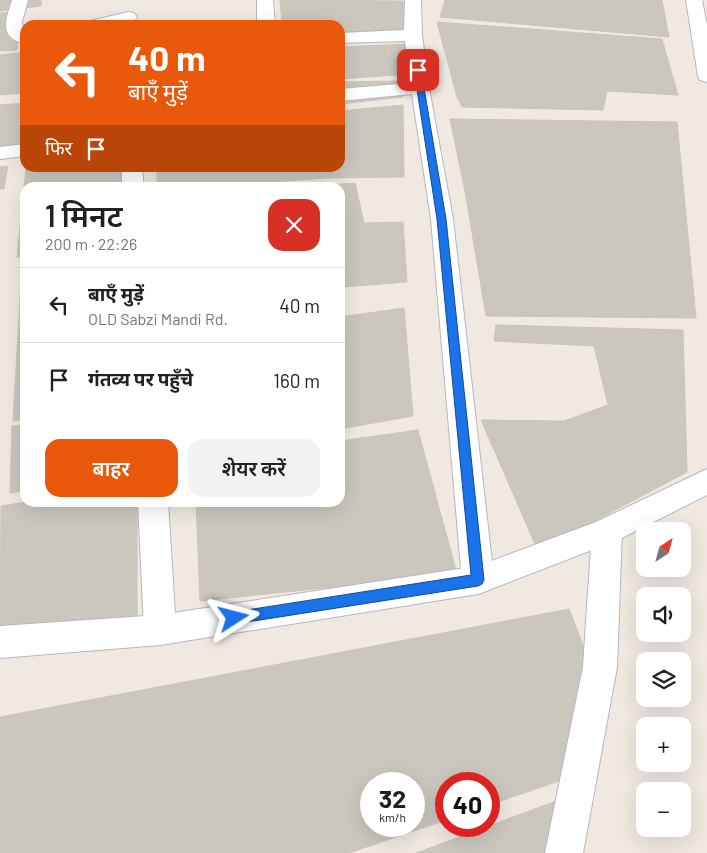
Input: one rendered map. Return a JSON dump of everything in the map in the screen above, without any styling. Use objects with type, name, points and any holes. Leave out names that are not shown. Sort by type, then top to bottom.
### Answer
[{"type":"street","points":[[20,0],[13,22],[14,35],[20,37]]},
{"type":"street","points":[[266,0],[266,20]]},
{"type":"street","points":[[413,0],[413,36],[442,219],[478,580]]},
{"type":"street","points":[[694,0],[702,24],[706,65]]},
{"type":"street","points":[[128,20],[139,3]]},
{"type":"street","points":[[345,38],[413,36]]},
{"type":"street","points":[[345,95],[420,88]]},
{"type":"street","points":[[0,152],[20,150]]},
{"type":"street","points":[[0,642],[160,630],[478,580],[608,531],[707,481]]},
{"type":"street","points":[[153,507],[160,630]]},
{"type":"street","points":[[564,853],[600,667],[608,531]]},
{"type":"building","points":[[0,0],[41,0],[41,6],[0,11]]},
{"type":"building","points":[[280,0],[403,1],[406,33],[345,36],[345,20],[282,20]]},
{"type":"building","points":[[445,0],[662,0],[669,37],[440,17]]},
{"type":"building","points":[[21,12],[17,50],[0,51],[0,13]]},
{"type":"building","points":[[437,22],[662,39],[678,95],[607,91],[603,110],[462,107],[457,97]]},
{"type":"building","points":[[407,44],[409,74],[345,79],[345,47]]},
{"type":"building","points":[[20,53],[20,93],[0,95],[0,55]]},
{"type":"building","points":[[398,81],[403,97],[345,103],[345,82]]},
{"type":"building","points":[[20,103],[20,155],[0,157],[0,105]]},
{"type":"building","points":[[403,105],[404,177],[326,178],[271,182],[157,182],[157,172],[345,172],[345,111]]},
{"type":"building","points":[[450,119],[677,122],[696,318],[486,316],[465,191]]},
{"type":"building","points":[[8,166],[4,189],[0,189],[0,167]]},
{"type":"building","points":[[26,172],[127,172],[128,182],[25,182]]},
{"type":"building","points":[[355,183],[364,223],[403,222],[407,282],[345,287],[345,184]]},
{"type":"building","points":[[20,227],[20,257],[17,257]]},
{"type":"building","points":[[20,300],[20,420],[13,421]]},
{"type":"building","points":[[404,308],[413,416],[345,428],[345,316]]},
{"type":"building","points":[[496,325],[683,330],[687,472],[538,551],[481,420],[564,421],[608,405],[594,346],[494,341]]},
{"type":"building","points":[[20,425],[20,492],[10,493],[12,426]]},
{"type":"building","points":[[418,430],[457,574],[200,601],[196,507],[345,507],[345,440]]},
{"type":"building","points":[[20,503],[20,507],[137,507],[137,620],[0,637],[1,506]]},
{"type":"building","points":[[569,609],[603,696],[582,773],[500,801],[500,772],[435,772],[435,824],[425,827],[425,772],[360,772],[360,837],[396,837],[349,853],[0,853],[0,717]]},
{"type":"building","points":[[567,797],[555,853],[416,853],[459,837],[500,837],[500,822]]},
{"type":"route","points":[[234,618],[478,580],[442,219],[418,70]]}]
